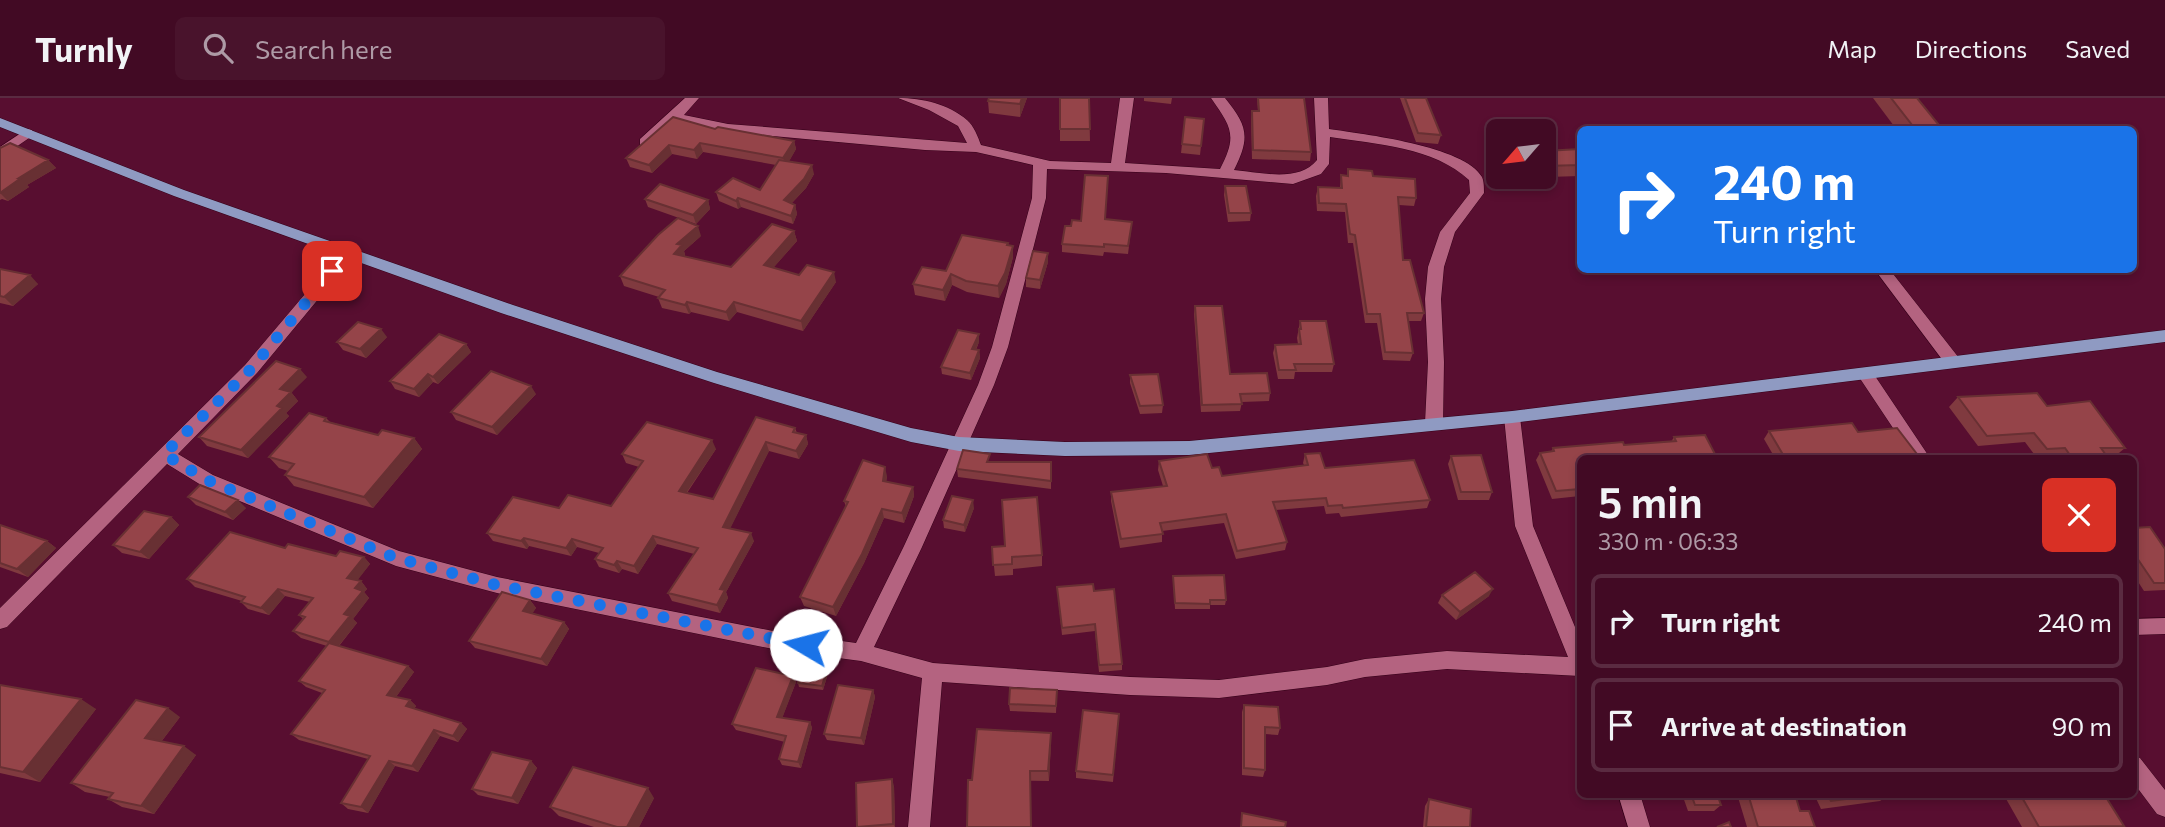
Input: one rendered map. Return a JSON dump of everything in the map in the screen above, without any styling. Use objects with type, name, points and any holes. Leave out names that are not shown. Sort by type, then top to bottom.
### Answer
[{"type":"main road","points":[[0,122],[179,193],[507,309],[714,377],[911,435],[959,444],[1065,449],[1189,448],[1512,417],[2165,336]]},
{"type":"street","points":[[645,142],[676,117],[692,98]]},
{"type":"street","points":[[905,98],[934,107],[964,124],[976,148]]},
{"type":"street","points":[[1118,167],[1122,120],[1127,98]]},
{"type":"street","points":[[1218,98],[1235,120],[1238,131],[1237,150],[1224,175]]},
{"type":"street","points":[[676,117],[728,128],[925,146],[976,148],[1040,162],[1293,178],[1312,173],[1321,167],[1324,160],[1321,98]]},
{"type":"street","points":[[1324,132],[1404,146],[1453,160],[1475,177],[1477,194],[1450,229],[1440,248],[1433,282],[1437,357],[1434,423]]},
{"type":"street","points":[[0,154],[27,133]]},
{"type":"street","points":[[861,652],[913,547],[1000,347],[1039,198],[1040,162]]},
{"type":"street","points":[[0,621],[251,369],[349,252]]},
{"type":"street","points":[[1884,273],[1953,362]]},
{"type":"street","points":[[1865,374],[1920,455]]},
{"type":"street","points":[[1512,417],[1524,526],[1577,658]]},
{"type":"street","points":[[164,454],[207,480],[396,558],[497,585],[778,641],[861,652],[933,672],[1219,689],[1327,676],[1365,668],[1447,660],[1577,665]]},
{"type":"street","points":[[2137,627],[2165,626]]},
{"type":"street","points":[[919,827],[933,672]]},
{"type":"street","points":[[2137,770],[2165,807]]},
{"type":"street","points":[[1630,798],[1639,827]]},
{"type":"building","points":[[989,98],[1022,98],[1020,104],[988,101]]},
{"type":"building","points":[[1060,98],[1089,98],[1090,129],[1060,129]]},
{"type":"building","points":[[1258,98],[1304,98],[1311,152],[1253,150],[1252,111],[1259,111]]},
{"type":"building","points":[[1405,98],[1426,98],[1441,135],[1418,133]]},
{"type":"building","points":[[1891,98],[1917,98],[1940,126],[1913,126]]},
{"type":"building","points":[[673,117],[715,129],[718,127],[794,141],[783,158],[700,143],[694,150],[669,145],[649,165],[626,158]]},
{"type":"building","points":[[1185,117],[1204,119],[1201,146],[1182,144]]},
{"type":"building","points":[[10,143],[48,160],[0,193],[0,148]]},
{"type":"building","points":[[1577,149],[1577,165],[1556,166],[1556,150]]},
{"type":"building","points":[[779,160],[812,165],[804,179],[784,200],[795,205],[791,216],[738,198],[736,201],[716,192],[733,178],[760,190]]},
{"type":"building","points":[[1348,169],[1372,171],[1373,176],[1415,179],[1416,198],[1398,197],[1403,260],[1410,260],[1424,313],[1407,313],[1413,353],[1385,352],[1380,314],[1367,314],[1355,235],[1350,234],[1346,204],[1319,203],[1318,187],[1342,188],[1341,175],[1348,176]]},
{"type":"building","points":[[1085,175],[1108,176],[1105,219],[1132,222],[1128,246],[1062,244],[1065,226],[1071,226],[1072,220],[1081,221]]},
{"type":"building","points":[[660,184],[708,200],[693,215],[645,199]]},
{"type":"building","points":[[1225,186],[1246,186],[1251,213],[1229,213]]},
{"type":"building","points":[[678,218],[698,226],[677,244],[682,245],[674,254],[731,267],[772,224],[794,231],[764,265],[799,275],[807,265],[834,272],[801,321],[734,302],[726,312],[658,298],[665,290],[620,276],[658,235]]},
{"type":"building","points":[[962,235],[1013,246],[998,286],[966,281],[951,274],[943,290],[913,284],[922,267],[946,271]]},
{"type":"building","points":[[1033,251],[1048,253],[1040,280],[1026,278]]},
{"type":"building","points":[[0,269],[30,275],[4,297],[0,296]]},
{"type":"building","points":[[1195,306],[1222,306],[1230,374],[1267,373],[1270,393],[1240,394],[1242,404],[1202,405]]},
{"type":"building","points":[[1300,321],[1326,321],[1334,364],[1294,364],[1296,370],[1279,370],[1275,345],[1301,344]]},
{"type":"building","points":[[358,322],[381,329],[360,349],[337,342]]},
{"type":"building","points":[[958,330],[979,334],[972,349],[979,350],[970,373],[941,367]]},
{"type":"building","points":[[439,334],[466,344],[433,377],[428,374],[414,389],[390,381]]},
{"type":"building","points":[[276,361],[300,369],[280,389],[291,392],[277,406],[282,408],[241,450],[199,437]]},
{"type":"building","points":[[491,371],[531,386],[492,427],[451,412]]},
{"type":"building","points":[[1158,374],[1163,405],[1140,406],[1130,375]]},
{"type":"building","points":[[2037,393],[2047,406],[2090,401],[2125,448],[2101,448],[2106,455],[2070,455],[2065,448],[2047,449],[2034,433],[1987,436],[1958,397]]},
{"type":"building","points":[[309,413],[326,418],[324,421],[378,435],[382,430],[414,438],[364,497],[285,475],[294,464],[269,457]]},
{"type":"building","points":[[756,417],[795,428],[793,432],[806,435],[796,451],[766,442],[723,527],[751,533],[720,589],[725,590],[717,605],[668,593],[698,548],[653,536],[634,566],[617,561],[614,565],[595,559],[603,548],[572,539],[566,548],[487,533],[513,497],[559,508],[568,495],[611,506],[643,461],[622,454],[647,422],[712,440],[679,491],[713,499]]},
{"type":"building","points":[[1852,423],[1858,432],[1897,428],[1918,455],[1783,455],[1769,431]]},
{"type":"building","points":[[1705,435],[1715,455],[1577,455],[1577,489],[1556,491],[1540,453],[1554,451],[1553,448],[1676,441],[1674,437]]},
{"type":"building","points":[[963,450],[990,454],[987,462],[1051,462],[1051,481],[957,469]]},
{"type":"building","points":[[1320,453],[1325,468],[1414,460],[1430,500],[1343,508],[1342,505],[1328,506],[1326,498],[1273,502],[1287,542],[1237,551],[1226,514],[1160,523],[1163,534],[1121,539],[1111,492],[1167,486],[1159,461],[1207,454],[1212,468],[1219,467],[1222,476],[1308,465],[1305,454]]},
{"type":"building","points":[[1481,455],[1492,492],[1461,492],[1451,456]]},
{"type":"building","points":[[863,460],[885,467],[883,481],[913,487],[902,513],[882,509],[862,554],[833,607],[800,597],[848,502],[844,501]]},
{"type":"building","points":[[200,485],[238,500],[225,512],[188,497]]},
{"type":"building","points":[[952,496],[973,500],[964,525],[943,520]]},
{"type":"building","points":[[1037,497],[1042,555],[1012,557],[1012,564],[993,565],[992,547],[1005,546],[1002,500]]},
{"type":"building","points":[[144,511],[171,517],[140,552],[113,545]]},
{"type":"building","points":[[0,525],[47,541],[17,569],[0,563]]},
{"type":"building","points":[[2150,527],[2165,549],[2165,583],[2154,583],[2137,558],[2137,528]]},
{"type":"building","points":[[230,532],[285,548],[288,544],[336,556],[340,551],[364,557],[347,578],[361,581],[355,588],[363,591],[344,614],[350,616],[329,642],[293,631],[305,617],[299,615],[313,598],[278,589],[261,608],[241,602],[245,597],[187,579]]},
{"type":"building","points":[[1475,572],[1493,589],[1460,612],[1442,595]]},
{"type":"building","points":[[1224,575],[1226,600],[1210,600],[1210,604],[1175,603],[1173,576]]},
{"type":"building","points":[[1093,584],[1094,591],[1114,589],[1122,664],[1099,665],[1095,624],[1062,628],[1057,587]]},
{"type":"building","points":[[502,592],[530,600],[523,611],[564,622],[541,659],[469,641]]},
{"type":"building","points":[[329,643],[408,666],[387,695],[410,700],[406,706],[461,723],[453,736],[434,730],[412,766],[389,761],[361,807],[341,803],[370,756],[291,734],[325,690],[299,681]]},
{"type":"building","points":[[804,664],[828,666],[822,686],[798,683]]},
{"type":"building","points":[[756,668],[793,676],[777,717],[810,722],[798,762],[779,759],[786,736],[732,724]]},
{"type":"building","points":[[0,685],[81,699],[23,772],[0,767]]},
{"type":"building","points":[[838,685],[873,690],[861,738],[824,734]]},
{"type":"building","points":[[1010,688],[1057,690],[1056,706],[1009,704]]},
{"type":"building","points":[[136,700],[168,708],[145,738],[184,746],[141,806],[108,799],[113,793],[71,783]]},
{"type":"building","points":[[1244,705],[1278,707],[1280,728],[1265,727],[1265,770],[1244,768]]},
{"type":"building","points":[[1083,710],[1119,714],[1113,775],[1076,771]]},
{"type":"building","points":[[977,729],[1051,733],[1048,771],[1030,771],[1031,827],[967,827],[968,780],[972,780]]},
{"type":"building","points":[[492,752],[531,761],[512,798],[472,789]]},
{"type":"building","points":[[573,767],[648,788],[627,827],[617,827],[550,807]]},
{"type":"building","points":[[892,779],[893,824],[857,827],[856,783]]},
{"type":"building","points":[[1692,798],[1718,798],[1721,805],[1695,805]]},
{"type":"building","points":[[1749,798],[1796,798],[1800,811],[1809,811],[1815,827],[1758,827]]},
{"type":"building","points":[[1829,798],[1855,798],[1831,801]]},
{"type":"building","points":[[2022,798],[2106,798],[2124,826],[2039,827]]},
{"type":"building","points":[[1429,799],[1471,809],[1470,827],[1426,827]]},
{"type":"building","points":[[1242,813],[1286,822],[1285,827],[1241,827]]},
{"type":"building","points":[[1729,822],[1731,827],[1717,827]]},
{"type":"route","points":[[332,271],[251,369],[164,454],[207,480],[396,558],[497,585],[644,616],[806,645]]}]
